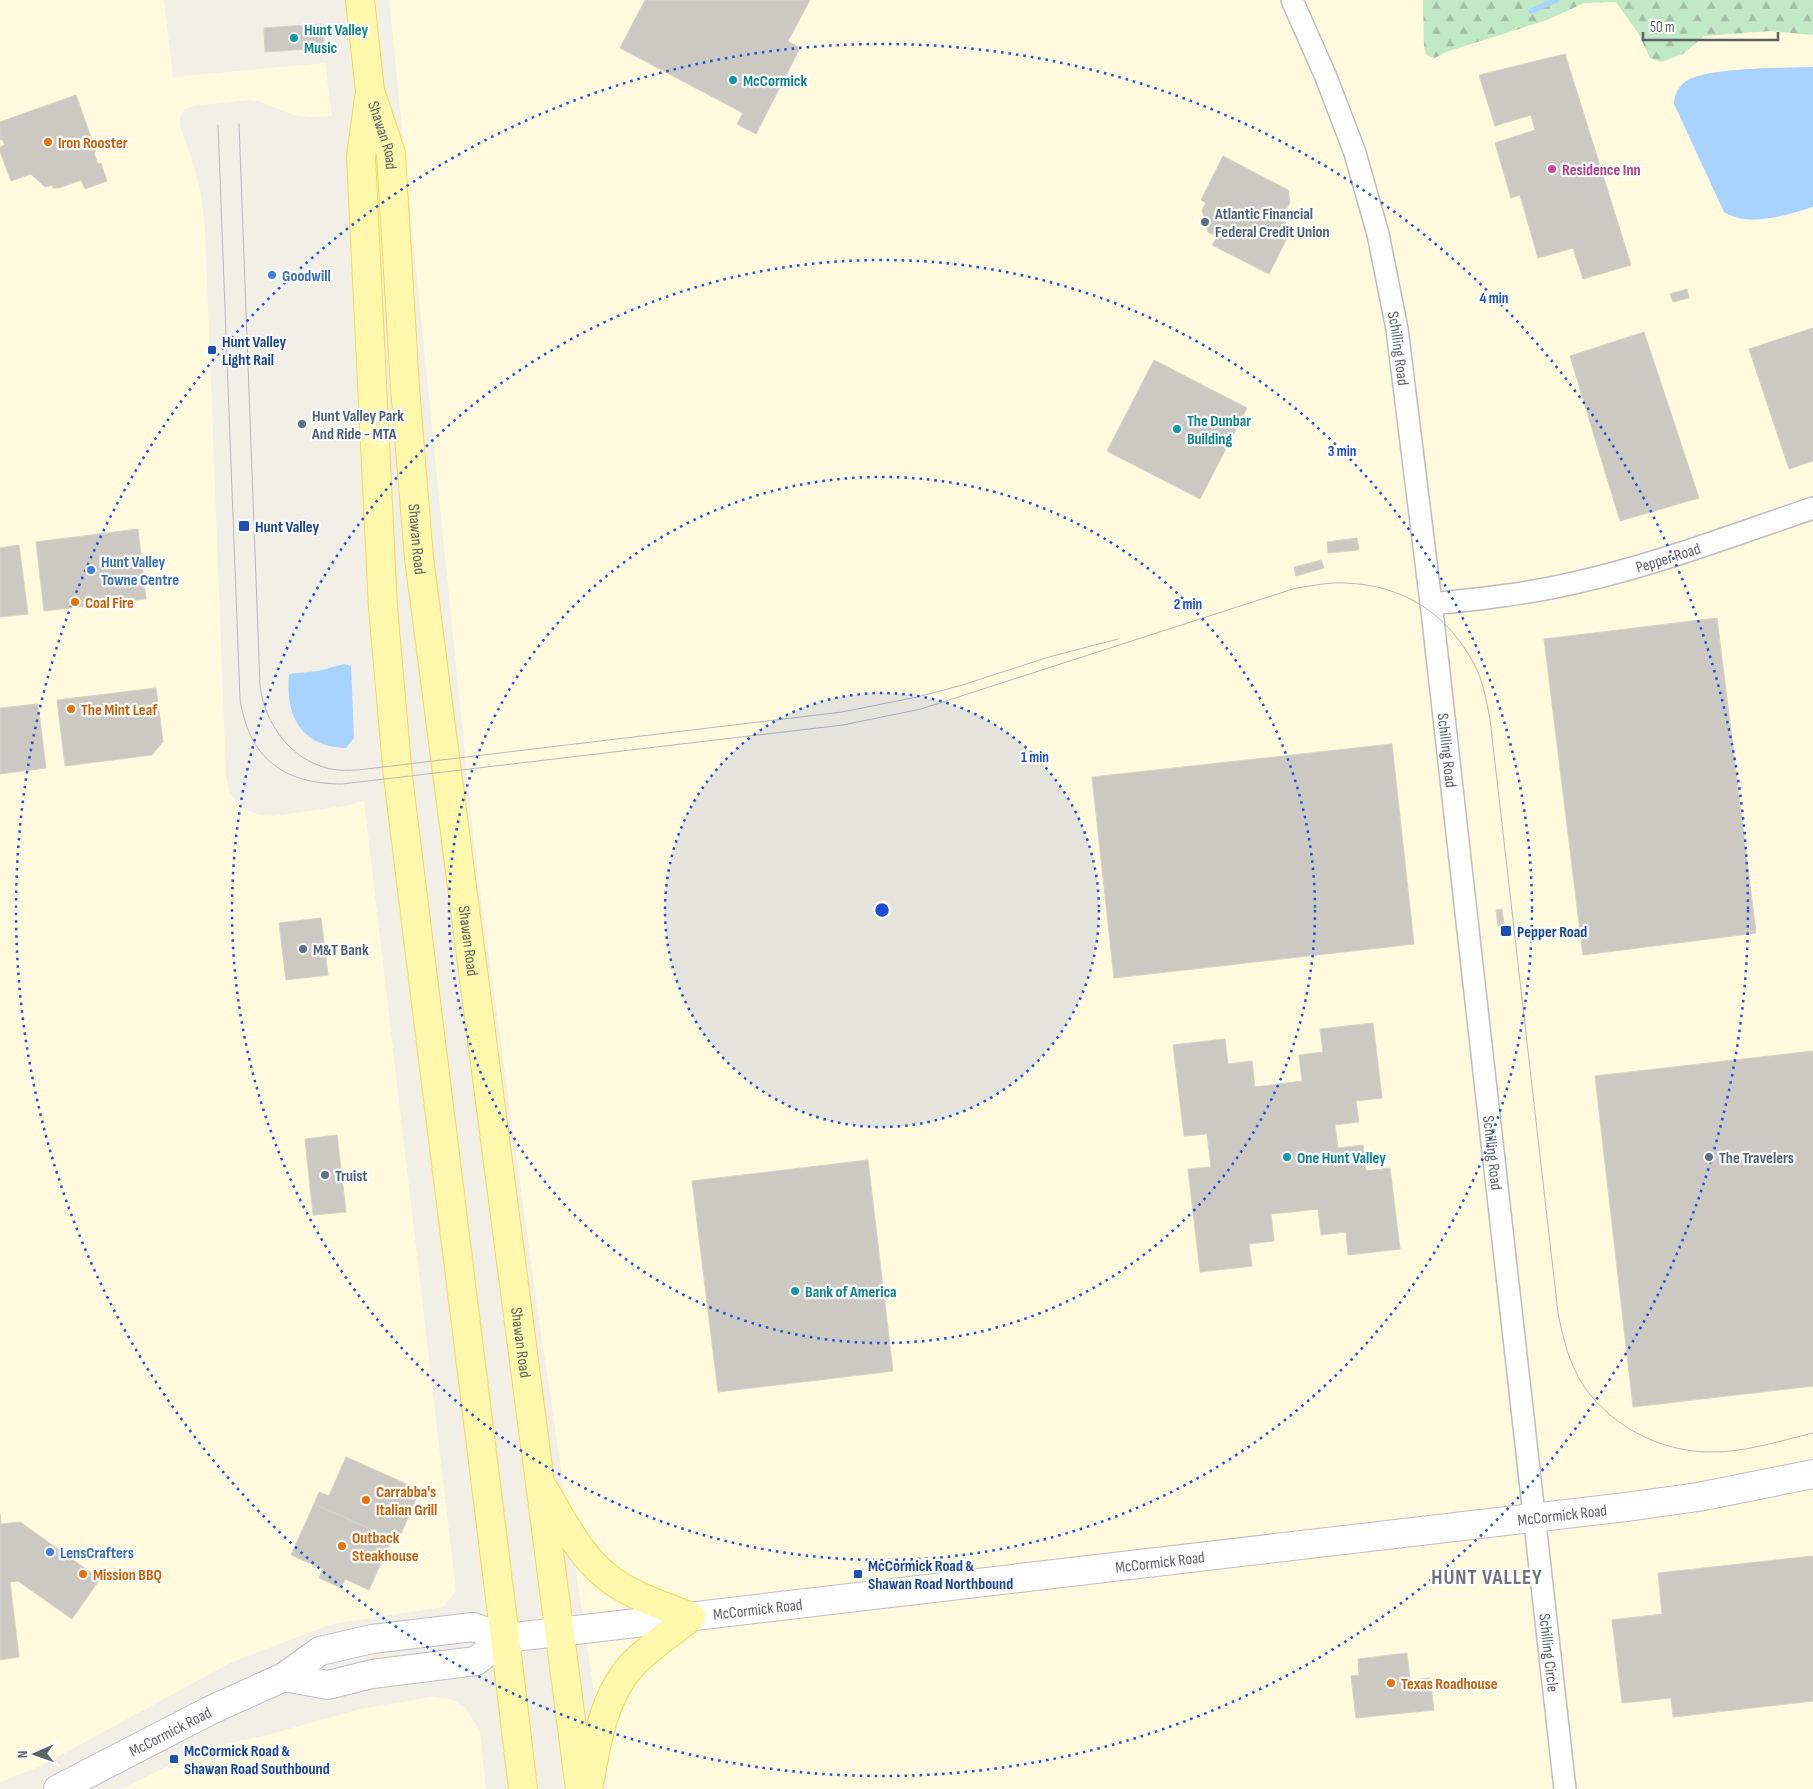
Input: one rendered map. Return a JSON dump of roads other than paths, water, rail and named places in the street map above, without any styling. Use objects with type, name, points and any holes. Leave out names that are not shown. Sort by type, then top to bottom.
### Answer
[{"type":"main road","name":"Shawan Road","points":[[360,0],[370,91],[391,154],[411,469],[419,558],[580,1789]]},
{"type":"main road","name":"Shawan Road","points":[[370,91],[361,157],[383,608],[399,786],[506,1638],[522,1789]]},
{"type":"main road","points":[[376,469],[411,469]]},
{"type":"main road","name":"McCormick Road","points":[[58,1789],[211,1710],[284,1676],[328,1685],[372,1674],[476,1661],[506,1638],[1698,1497],[1813,1474]]},
{"type":"main road","points":[[540,1482],[577,1544],[598,1569],[626,1589],[691,1617],[630,1667],[619,1684],[605,1714],[597,1738],[588,1789]]},
{"type":"street","name":"Schilling Road","points":[[1292,0],[1326,77],[1355,153],[1384,258],[1400,346],[1534,1517]]},
{"type":"street","name":"Pepper Road","points":[[1431,604],[1530,592],[1593,579],[1813,508]]},
{"type":"street","name":"Schilling Circle","points":[[1534,1517],[1565,1789]]},
{"type":"water","points":[[1813,67],[1813,207],[1756,220],[1734,217],[1724,212],[1674,104],[1678,89],[1690,79],[1716,72]]},
{"type":"water","points":[[344,664],[351,666],[354,738],[346,748],[317,742],[307,735],[293,715],[288,689],[289,674],[318,671]]},
{"type":"waterway","points":[[1531,11],[1556,0]]},
{"type":"tram line","points":[[239,124],[260,686],[263,700],[274,727],[282,739],[304,758],[317,765],[331,769],[358,770],[842,712],[917,697],[959,686],[1049,657],[1118,639]]},
{"type":"tram line","points":[[218,125],[240,699],[251,737],[272,764],[286,773],[302,779],[321,783],[342,784],[843,725],[921,709],[1296,588],[1345,583],[1386,589],[1404,596],[1437,616],[1451,630],[1474,664],[1486,697],[1558,1313],[1575,1371],[1596,1402],[1609,1414],[1639,1434],[1655,1442],[1672,1447],[1690,1451],[1734,1451],[1813,1433]]},
{"type":"place","name":"Hunt Valley Music","points":[[294,38]]},
{"type":"place","name":"McCormick","points":[[733,80]]},
{"type":"place","name":"Iron Rooster","points":[[48,142]]},
{"type":"place","name":"Residence Inn","points":[[1552,169]]},
{"type":"place","name":"Atlantic Financial Federal Credit Union","points":[[1205,222]]},
{"type":"place","name":"Goodwill","points":[[272,275]]},
{"type":"place","name":"Hunt Valley Light Rail","points":[[212,350]]},
{"type":"place","name":"Hunt Valley Park And Ride - MTA","points":[[302,424]]},
{"type":"place","name":"The Dunbar Building","points":[[1177,429]]},
{"type":"place","name":"Hunt Valley","points":[[244,526]]},
{"type":"place","name":"Hunt Valley Towne Centre","points":[[91,570]]},
{"type":"place","name":"Coal Fire","points":[[75,602]]},
{"type":"place","name":"The Mint Leaf","points":[[71,709]]},
{"type":"place","name":"Pepper Road","points":[[1506,931]]},
{"type":"place","name":"M&T Bank","points":[[303,949]]},
{"type":"place","name":"One Hunt Valley","points":[[1287,1157]]},
{"type":"place","name":"The Travelers","points":[[1709,1157]]},
{"type":"place","name":"Truist","points":[[325,1175]]},
{"type":"place","name":"Bank of America","points":[[795,1291]]},
{"type":"place","name":"Carrabba's Italian Grill","points":[[366,1500]]},
{"type":"place","name":"Outback Steakhouse","points":[[342,1546]]},
{"type":"place","name":"LensCrafters","points":[[50,1552]]},
{"type":"place","name":"Mission BBQ","points":[[83,1574]]},
{"type":"place","name":"McCormick Road & Shawan Road Northbound","points":[[858,1574]]},
{"type":"place","name":"Texas Roadhouse","points":[[1391,1683]]},
{"type":"place","name":"McCormick Road & Shawan Road Southbound","points":[[174,1759]]},
{"type":"district","name":"HUNT VALLEY","points":[[1487,1577]]}]
